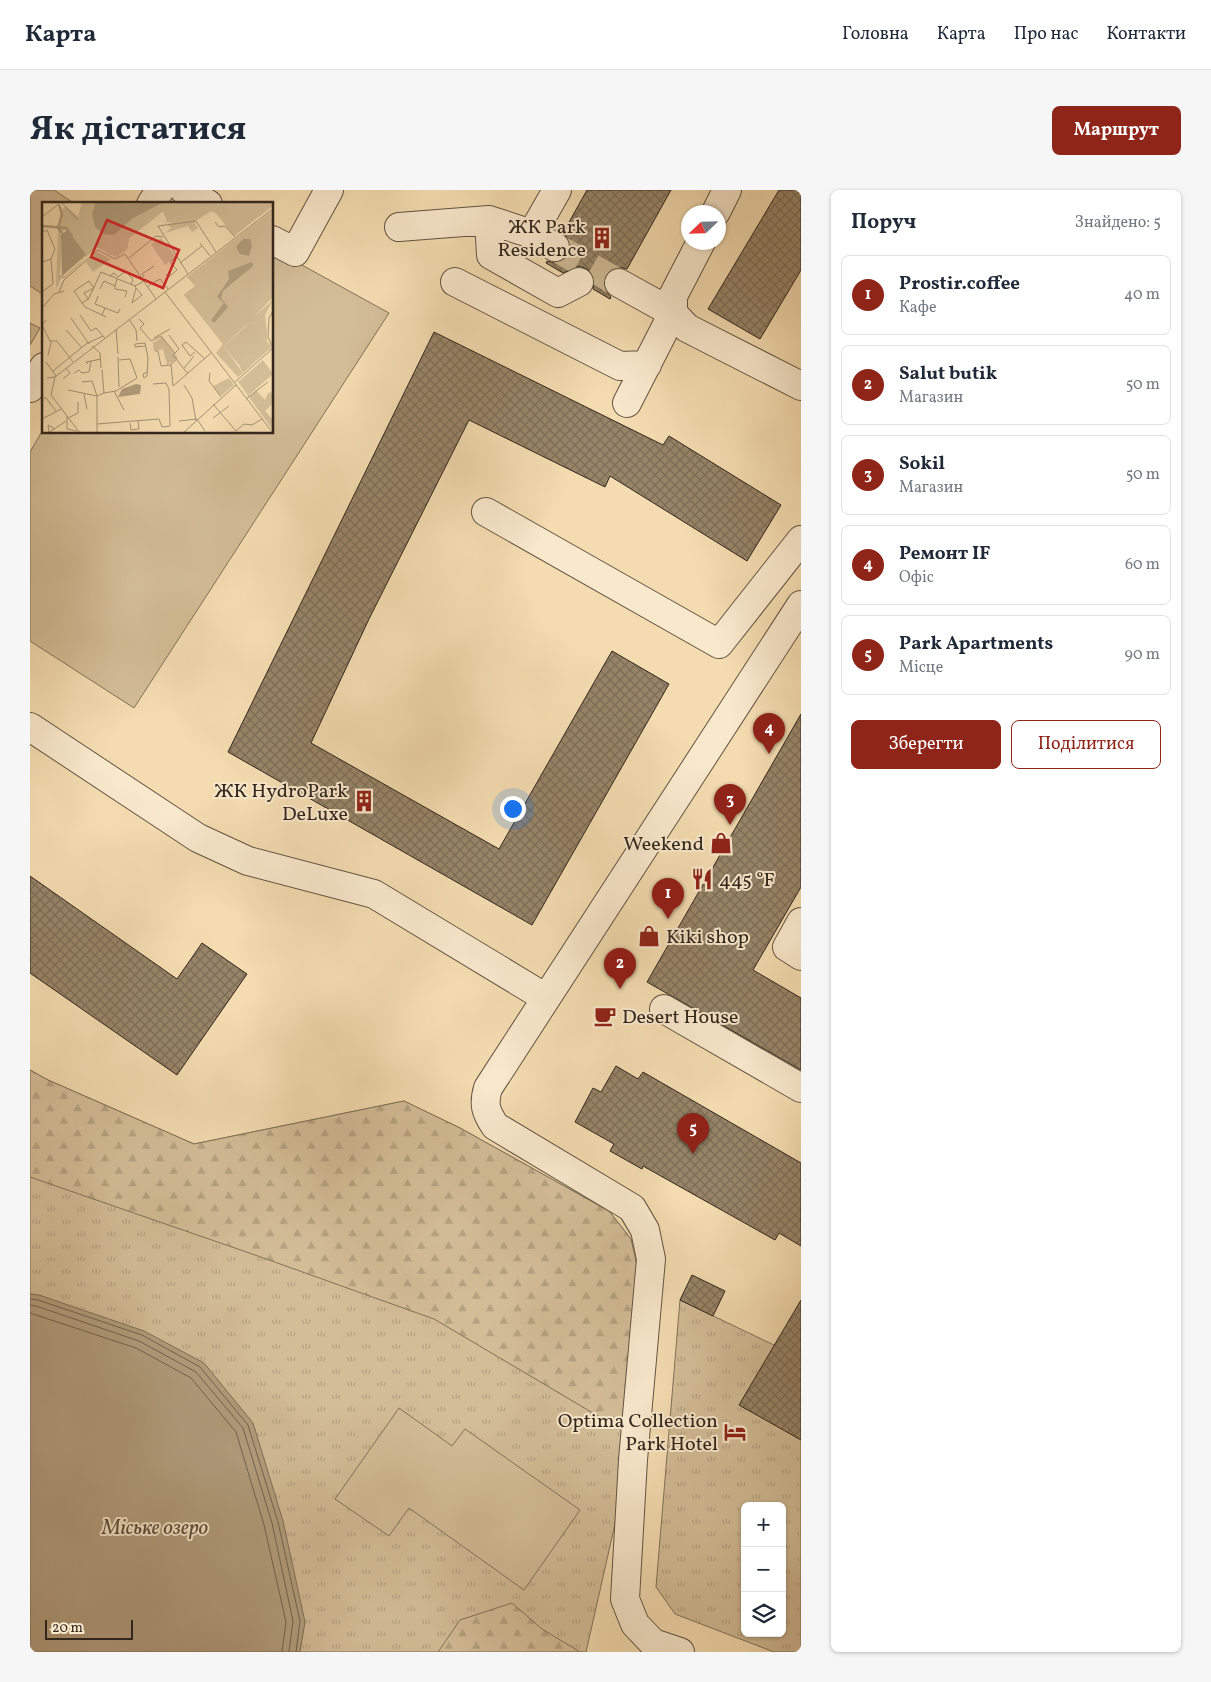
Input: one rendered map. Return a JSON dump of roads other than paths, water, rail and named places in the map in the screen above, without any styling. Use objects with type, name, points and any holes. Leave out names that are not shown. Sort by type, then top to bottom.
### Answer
[{"type":"street","points":[[152,202],[160,190]]},
{"type":"street","points":[[184,190],[205,202]]},
{"type":"street","points":[[274,241],[295,252],[329,190]]},
{"type":"street","points":[[399,227],[490,220],[544,241],[557,190]]},
{"type":"street","points":[[720,205],[727,190]]},
{"type":"street","points":[[490,220],[491,255],[558,293],[579,282]]},
{"type":"street","points":[[628,403],[673,313],[673,296],[696,250]]},
{"type":"street","points":[[455,282],[620,366],[646,365]]},
{"type":"street","points":[[619,283],[673,313],[686,328],[801,386]]},
{"type":"street","points":[[30,388],[42,370]]},
{"type":"street","points":[[486,512],[719,644],[801,540]]},
{"type":"street","points":[[680,1652],[653,1643],[635,1624],[625,1599],[633,1460],[651,1259],[645,1230],[632,1208],[495,1126],[487,1114],[484,1100],[488,1088],[801,605]]},
{"type":"street","points":[[30,727],[198,838],[248,861],[374,894],[546,998]]},
{"type":"street","points":[[801,922],[787,947],[801,956]]},
{"type":"street","points":[[664,1009],[801,1088]]},
{"type":"water","name":"Міське озеро","points":[[30,1294],[39,1295],[144,1331],[204,1363],[253,1423],[283,1521],[305,1622],[300,1652],[30,1652]]},
{"type":"tunnel","points":[[555,247],[619,283]]},
{"type":"place","name":"ЖК Park Residence","points":[[602,238]]},
{"type":"place","name":"Ремонт IF","points":[[769,754]]},
{"type":"place","name":"ЖК HydroPark DeLuxe","points":[[364,801]]},
{"type":"place","name":"Sokil","points":[[730,825]]},
{"type":"place","name":"Weekend","points":[[721,843]]},
{"type":"place","name":"445 °F","points":[[702,879]]},
{"type":"place","name":"Prostir.coffee","points":[[668,919]]},
{"type":"place","name":"Kiki shop","points":[[649,936]]},
{"type":"place","name":"Salut butik","points":[[620,989]]},
{"type":"place","name":"Desert House","points":[[605,1016]]},
{"type":"place","name":"Park Apartments","points":[[693,1154]]},
{"type":"place","name":"Optima Collection Park Hotel","points":[[735,1432]]}]
